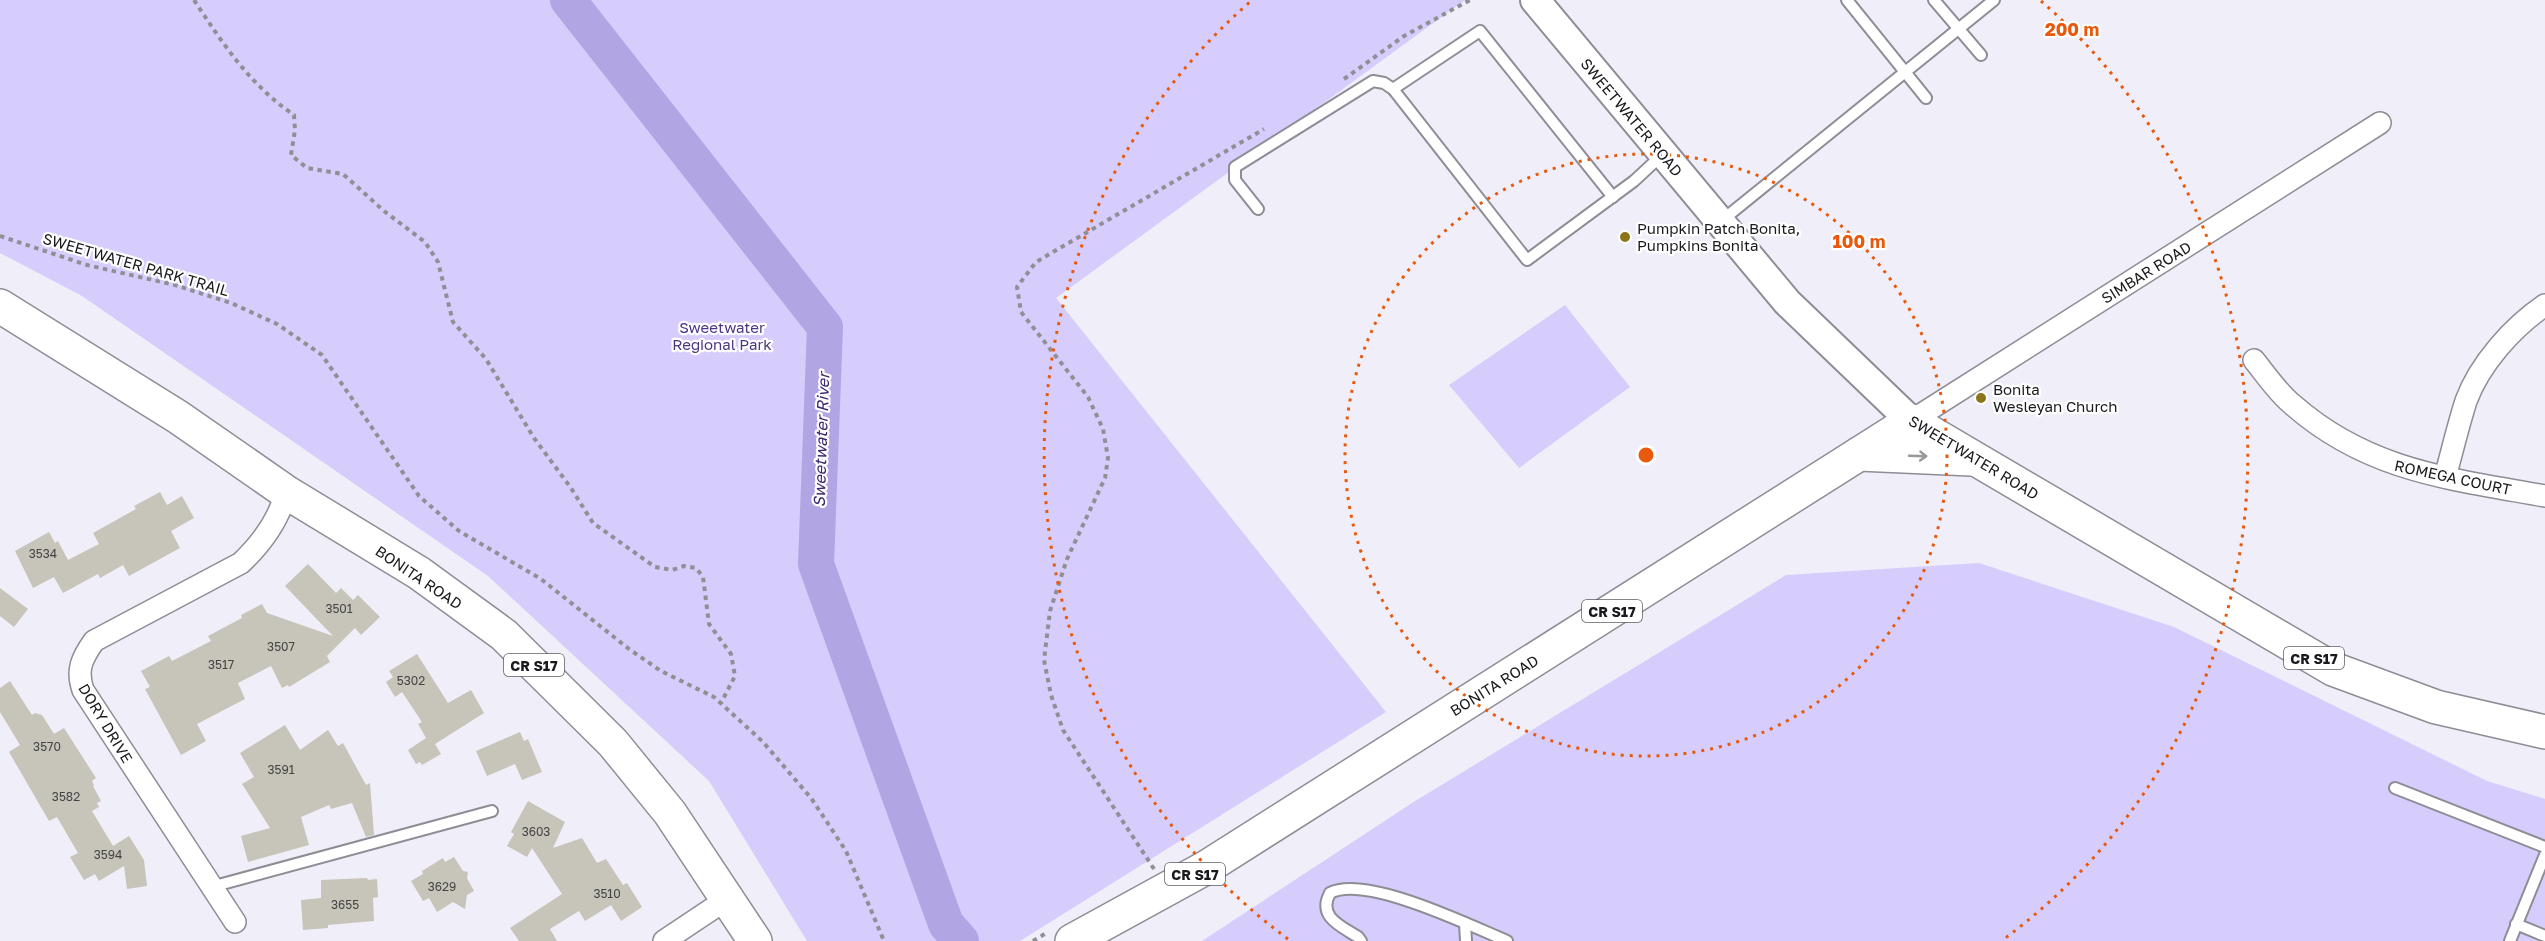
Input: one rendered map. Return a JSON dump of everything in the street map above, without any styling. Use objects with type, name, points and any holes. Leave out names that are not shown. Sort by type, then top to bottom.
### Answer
[{"type":"main road","name":"SWEETWATER ROAD","points":[[1535,0],[1787,302],[1911,421],[2333,669],[2436,707],[2545,732]]},
{"type":"main road","name":"BONITA ROAD","points":[[0,306],[178,417],[286,492],[418,573],[504,636],[613,743],[670,813],[755,941]]},
{"type":"main road","name":"BONITA ROAD","points":[[1061,936],[1114,918],[1207,867],[1911,421]]},
{"type":"main road","points":[[1859,454],[1976,459]]},
{"type":"street","name":"SIMBAR ROAD","points":[[1911,421],[2380,123]]},
{"type":"street","points":[[2445,477],[2467,399],[2478,379],[2504,341],[2545,305]]},
{"type":"street","name":"ROMEGA COURT","points":[[2254,360],[2292,404],[2336,438],[2389,464],[2545,496]]},
{"type":"street","name":"DORY DRIVE","points":[[235,922],[83,690],[79,678],[81,659],[94,641],[241,564],[258,547],[281,510],[286,492]]},
{"type":"street","points":[[664,941],[727,899]]},
{"type":"lane","points":[[1847,0],[1926,98]]},
{"type":"lane","points":[[1934,0],[1981,55]]},
{"type":"lane","points":[[1720,222],[1994,0]]},
{"type":"lane","points":[[1392,89],[1480,31],[1613,197]]},
{"type":"lane","points":[[1258,209],[1235,180],[1235,167],[1373,81],[1384,83],[1392,89],[1527,260],[1634,181],[1663,153]]},
{"type":"lane","points":[[2395,788],[2545,847]]},
{"type":"lane","points":[[211,887],[492,811]]},
{"type":"lane","points":[[2510,941],[2542,870],[2545,855]]},
{"type":"lane","points":[[1361,941],[1329,917],[1326,909],[1330,893],[1345,888],[1372,891],[1448,914],[1507,941]]},
{"type":"lane","points":[[1465,923],[1466,941]]},
{"type":"lane","points":[[2517,924],[2545,936]]},
{"type":"path","points":[[194,0],[242,69],[274,102],[294,115],[295,130],[291,155],[307,168],[343,174],[384,211],[425,242],[438,262],[453,322],[486,359],[534,438],[571,488],[593,523],[655,567],[672,570],[684,566],[696,568],[703,577],[709,624],[731,654],[735,676],[722,704]]},
{"type":"path","points":[[1341,81],[1404,36],[1470,0]]},
{"type":"path","points":[[1145,876],[1155,870],[1062,730],[1051,696],[1044,660],[1053,600],[1067,559],[1105,478],[1108,458],[1103,429],[1088,397],[1021,312],[1017,287],[1036,262],[1272,124]]},
{"type":"path","name":"SWEETWATER PARK TRAIL","points":[[0,236],[87,265],[175,285],[231,303],[277,324],[322,355],[418,496],[459,531],[541,579],[629,649],[661,671],[714,697],[763,742],[811,798],[846,851],[884,941]]},
{"type":"path","points":[[1033,941],[1061,936]]},
{"type":"green space","name":"Sweetwater Regional Park","points":[[0,0],[1465,0],[1056,298],[1386,712],[1020,941],[807,941],[709,781],[488,576],[82,296],[0,253]]},
{"type":"green space","points":[[1565,305],[1630,387],[1519,468],[1449,385]]},
{"type":"green space","points":[[1979,563],[2174,627],[2487,781],[2545,799],[2545,941],[1202,941],[1412,803],[1786,575]]},
{"type":"building","points":[[160,492],[167,505],[182,496],[194,518],[171,531],[180,548],[129,576],[123,565],[100,578],[98,574],[63,593],[54,577],[33,588],[15,551],[49,532],[55,543],[58,541],[68,560],[99,544],[93,533],[136,509],[134,506]]},
{"type":"building","points":[[308,564],[336,593],[341,588],[353,600],[358,595],[380,617],[361,635],[355,628],[327,656],[330,662],[289,687],[288,685],[282,688],[271,666],[238,683],[245,699],[197,724],[206,741],[181,755],[145,689],[150,687],[141,671],[169,656],[172,661],[211,641],[208,636],[242,618],[241,615],[262,604],[267,613],[333,636],[285,586]]},
{"type":"building","points":[[0,588],[28,609],[14,627],[0,616]]},
{"type":"building","points":[[417,654],[448,703],[471,690],[484,713],[435,744],[441,754],[422,765],[420,762],[416,764],[408,750],[426,738],[418,724],[422,722],[402,692],[395,697],[386,682],[393,677],[389,671]]},
{"type":"building","points":[[10,681],[32,715],[35,713],[42,715],[54,734],[64,728],[96,778],[92,781],[93,786],[101,801],[97,803],[99,807],[92,811],[113,846],[129,836],[144,860],[147,886],[127,889],[124,866],[99,881],[95,874],[84,880],[70,857],[78,853],[57,817],[49,821],[9,752],[20,745],[0,712],[0,688]]},
{"type":"building","points":[[285,725],[300,750],[328,730],[338,746],[343,743],[366,785],[370,783],[374,835],[366,837],[352,803],[331,809],[329,805],[301,817],[309,845],[248,862],[241,836],[270,828],[242,784],[254,777],[240,753]]},
{"type":"building","points":[[520,732],[524,741],[528,739],[542,772],[522,780],[515,764],[487,776],[476,751]]},
{"type":"building","points":[[528,801],[565,822],[553,848],[582,838],[597,863],[606,859],[623,885],[627,883],[642,907],[621,921],[611,905],[585,921],[579,911],[550,929],[557,941],[519,941],[510,928],[562,894],[532,848],[527,857],[507,846],[514,834],[511,832]]},
{"type":"building","points":[[454,857],[463,871],[468,872],[467,878],[474,891],[467,895],[465,909],[453,902],[437,912],[429,898],[423,901],[411,881],[443,858],[445,862]]},
{"type":"building","points":[[367,878],[368,880],[377,879],[378,897],[373,898],[374,921],[328,925],[328,928],[303,930],[301,900],[321,898],[321,880]]},
{"type":"waterway","name":"Sweetwater River","points":[[568,0],[825,327],[816,564],[946,924],[961,941]]},
{"type":"place","name":"Pumpkin Patch Bonita, Pumpkins Bonita","points":[[1625,237]]},
{"type":"place","name":"Bonita Wesleyan Church","points":[[1981,398]]}]
